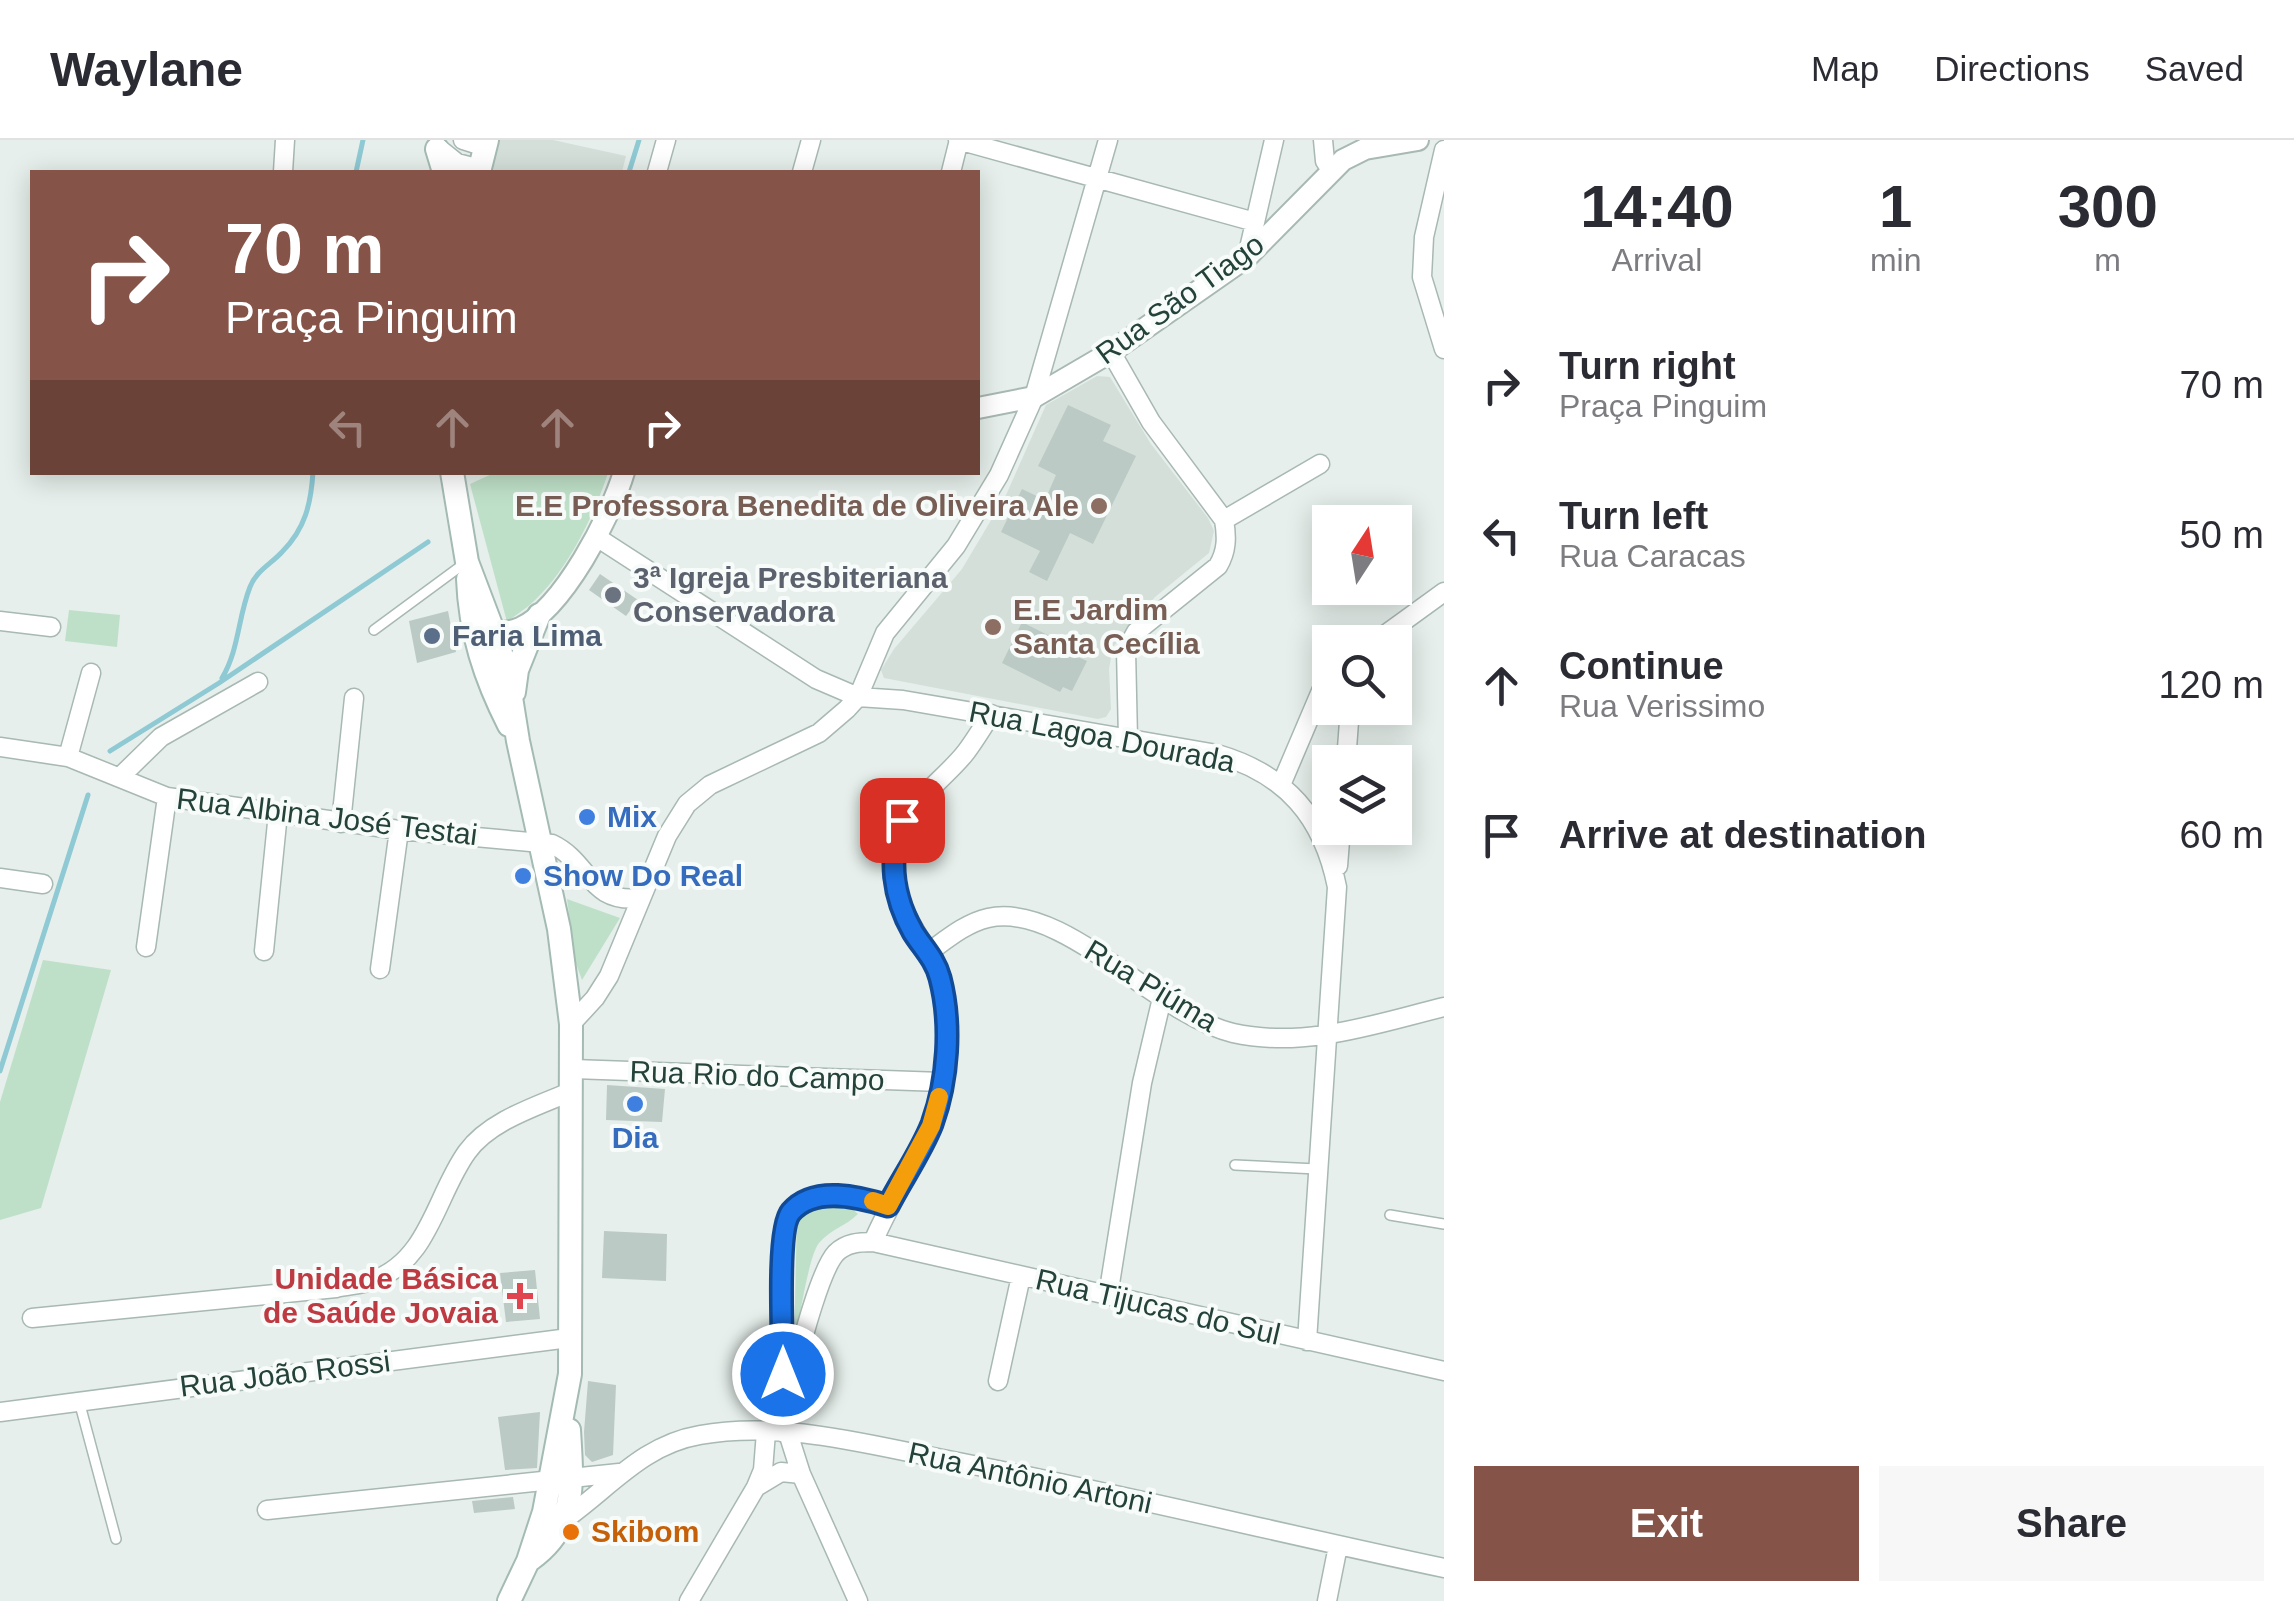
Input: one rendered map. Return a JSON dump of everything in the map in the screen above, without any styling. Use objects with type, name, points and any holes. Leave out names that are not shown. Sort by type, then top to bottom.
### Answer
[{"type":"main road","points":[[435,144],[443,170]]},
{"type":"main road","points":[[456,475],[467,562],[484,631],[512,705],[542,843],[571,1024],[569,1338],[562,1478],[573,1492],[553,1517],[542,1551],[528,1561],[508,1601]]},
{"type":"main road","points":[[512,705],[517,670],[540,615]]},
{"type":"main road","points":[[484,631],[478,652],[494,695],[518,741]]},
{"type":"street","points":[[283,170],[284,140]]},
{"type":"street","points":[[658,170],[666,140]]},
{"type":"street","points":[[803,170],[811,140]]},
{"type":"street","points":[[951,170],[959,140],[1255,222]]},
{"type":"street","points":[[571,1024],[609,976],[667,836],[687,804],[710,785],[819,732],[838,718],[858,697],[885,633],[956,546],[999,475],[1034,398],[1108,140]]},
{"type":"street","points":[[1247,258],[1274,140]]},
{"type":"street","points":[[1323,140],[1325,161],[1331,170]]},
{"type":"street","name":"Rua São Tiago","points":[[980,408],[1034,398],[1111,352],[1247,258],[1331,170],[1366,149],[1418,140]]},
{"type":"street","points":[[435,144],[457,162],[479,154]]},
{"type":"street","points":[[1442,338],[1422,277],[1424,237],[1444,150]]},
{"type":"street","points":[[1111,352],[1150,422],[1224,520],[1225,554],[1218,566],[1136,632],[1126,650],[1128,739]]},
{"type":"street","points":[[1224,520],[1320,464]]},
{"type":"street","points":[[484,631],[520,628],[540,615],[598,538],[623,475]]},
{"type":"street","points":[[598,538],[816,678],[858,697]]},
{"type":"street","points":[[1398,625],[1444,592]]},
{"type":"street","points":[[0,621],[50,627]]},
{"type":"street","points":[[68,757],[91,672]]},
{"type":"street","points":[[120,777],[161,738],[258,682]]},
{"type":"street","name":"Rua Lagoa Dourada","points":[[858,697],[903,700],[1217,754],[1244,762],[1300,802],[1330,854],[1337,886],[1307,1341]]},
{"type":"street","points":[[341,823],[354,698]]},
{"type":"street","points":[[1280,785],[1312,713]]},
{"type":"street","points":[[689,1601],[756,1487],[778,1432],[831,1259],[848,1244],[873,1242],[931,1126],[942,1082],[944,998],[929,952],[916,936],[899,901],[894,879],[896,835],[902,820],[966,753],[991,714]]},
{"type":"street","name":"Rua Albina José Testai","points":[[0,748],[68,757],[167,798],[399,830],[542,843]]},
{"type":"street","points":[[146,947],[167,798]]},
{"type":"street","points":[[264,951],[278,812]]},
{"type":"street","points":[[380,969],[399,830]]},
{"type":"street","points":[[542,843],[562,849],[591,882],[611,896],[622,900],[640,898]]},
{"type":"street","points":[[1337,886],[1340,845]]},
{"type":"street","points":[[547,868],[578,866]]},
{"type":"street","points":[[0,878],[43,884]]},
{"type":"street","name":"Rua Piúma","points":[[929,952],[956,932],[985,918],[1031,918],[1062,932],[1202,1023],[1266,1038],[1325,1036],[1444,1007]]},
{"type":"street","points":[[1108,1296],[1142,1083],[1162,998]]},
{"type":"street","points":[[32,1318],[336,1288],[372,1281],[393,1270],[420,1243],[467,1151],[483,1135],[573,1080]]},
{"type":"street","name":"Rua Rio do Campo","points":[[573,1080],[942,1082]]},
{"type":"street","points":[[783,1410],[782,1266],[786,1220],[799,1205],[822,1197],[863,1198],[888,1206]]},
{"type":"street","name":"Rua Tijucas do Sul","points":[[873,1242],[1444,1371]]},
{"type":"street","points":[[998,1381],[1022,1276]]},
{"type":"street","name":"Rua João Rossi","points":[[0,1412],[569,1338]]},
{"type":"street","points":[[778,1432],[858,1601]]},
{"type":"street","name":"Rua Antônio Artoni","points":[[553,1517],[656,1450],[700,1435],[778,1432],[1038,1478],[1444,1568]]},
{"type":"street","points":[[756,1487],[781,1472],[801,1474]]},
{"type":"street","name":"Rua Antônio Artoni","points":[[267,1510],[620,1473]]},
{"type":"street","points":[[1327,1601],[1338,1546]]},
{"type":"lane","points":[[374,630],[467,562]]},
{"type":"lane","points":[[1235,1165],[1317,1169]]},
{"type":"lane","points":[[1390,1215],[1444,1224]]},
{"type":"lane","points":[[78,1401],[116,1539]]},
{"type":"shaded area","points":[[498,140],[553,140],[626,156],[622,170],[491,170]]},
{"type":"shaded area","name":"E.E Professora Benedita de Oliveira Ale","points":[[1097,376],[1110,377],[1151,444],[1214,531],[1209,553],[1155,597],[1113,647],[1109,669],[1111,709],[1106,717],[1098,719],[884,678],[881,670],[894,649],[962,569],[1006,495],[1046,405]]},
{"type":"green space","points":[[490,475],[607,475],[588,522],[560,571],[534,601],[507,622],[470,484]]},
{"type":"green space","points":[[69,610],[120,615],[117,647],[65,641]]},
{"type":"green space","points":[[567,899],[620,918],[582,980],[575,961]]},
{"type":"green space","points":[[43,960],[111,970],[41,1208],[0,1220],[0,1102]]},
{"type":"green space","points":[[829,1202],[849,1206],[858,1214],[824,1238],[815,1251],[794,1345],[797,1212]]},
{"type":"building","points":[[1068,405],[1111,425],[1103,441],[1136,456],[1093,544],[1070,533],[1047,581],[1029,572],[1040,551],[1001,532],[1022,489],[1045,500],[1056,475],[1038,466]]},
{"type":"building","name":"3ª Igreja Presbiteriana Conservadora","points":[[600,574],[638,600],[626,616],[589,590]]},
{"type":"building","name":"Faria Lima","points":[[448,611],[456,652],[417,663],[409,621]]},
{"type":"building","points":[[1022,622],[1081,652],[1078,657],[1087,661],[1072,691],[1063,687],[1060,692],[1002,663]]},
{"type":"building","name":"Dia","points":[[607,1085],[665,1089],[662,1122],[606,1120]]},
{"type":"building","points":[[604,1231],[667,1234],[666,1281],[602,1278]]},
{"type":"building","name":"Unidade Básica de Saúde Jovaia","points":[[535,1270],[540,1319],[506,1322],[500,1273]]},
{"type":"building","points":[[588,1381],[616,1385],[613,1455],[592,1462],[585,1455]]},
{"type":"building","points":[[540,1412],[537,1468],[505,1470],[498,1417]]},
{"type":"building","points":[[513,1497],[515,1509],[474,1513],[472,1501]]},
{"type":"waterway","points":[[356,170],[363,140]]},
{"type":"waterway","points":[[630,170],[639,140]]},
{"type":"waterway","points":[[222,678],[232,656],[250,587],[301,525],[313,475]]},
{"type":"waterway","points":[[110,751],[219,683],[428,542]]},
{"type":"waterway","points":[[0,1071],[88,795]]},
{"type":"slow traffic","points":[[873,1201],[888,1206],[931,1126],[939,1097]]},
{"type":"place","name":"E.E Professora Benedita de Oliveira Ale","points":[[1099,506]]},
{"type":"place","name":"3ª Igreja Presbiteriana Conservadora","points":[[613,595]]},
{"type":"place","name":"E.E Jardim Santa Cecília","points":[[993,627]]},
{"type":"place","name":"Faria Lima","points":[[432,636]]},
{"type":"place","name":"Mix","points":[[587,817]]},
{"type":"place","name":"Show Do Real","points":[[523,876]]},
{"type":"place","name":"Dia","points":[[635,1104]]},
{"type":"place","name":"Unidade Básica de Saúde Jovaia","points":[[520,1296]]},
{"type":"place","name":"Skibom","points":[[571,1532]]},
{"type":"route","points":[[783,1374],[782,1266],[784,1228],[790,1212],[810,1199],[831,1196],[863,1198],[888,1206],[931,1126],[938,1104],[945,1059],[944,998],[929,952],[916,936],[899,901],[894,852],[902,820]]}]
